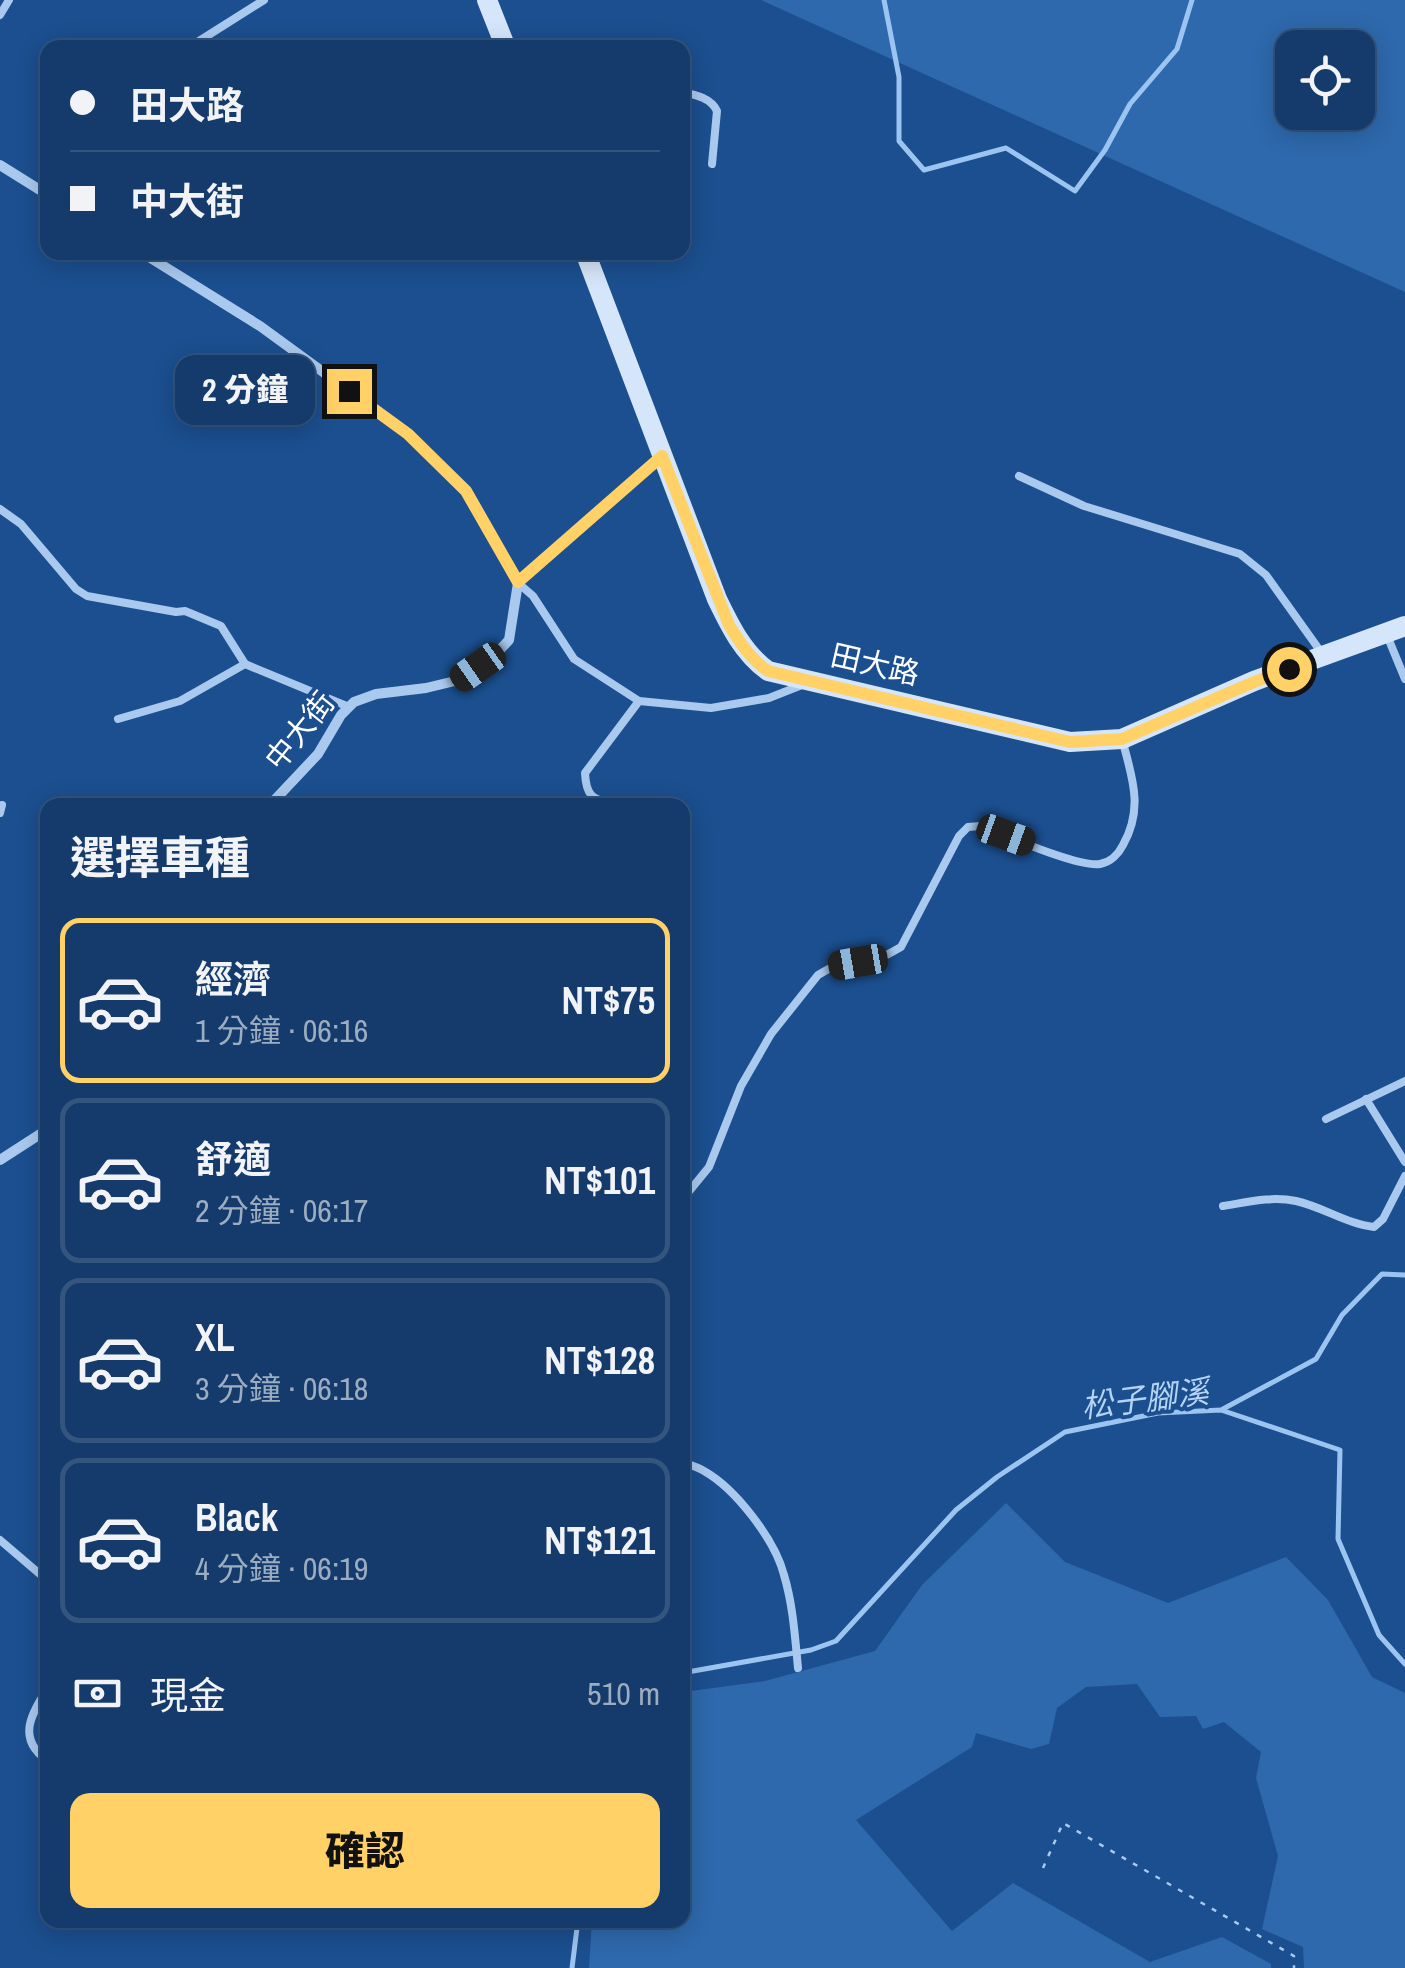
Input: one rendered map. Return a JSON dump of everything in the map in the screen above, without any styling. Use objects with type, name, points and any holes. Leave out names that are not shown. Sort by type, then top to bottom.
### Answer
[{"type":"street","points":[[488,0],[503,40]]},
{"type":"street","points":[[0,165],[40,189]]},
{"type":"street","points":[[154,260],[260,326],[408,434],[466,491],[518,582]]},
{"type":"street","name":"田大路","points":[[587,260],[729,625],[744,648],[768,671],[1070,742],[1122,739],[1254,682],[1396,630]]},
{"type":"street","name":"中大街","points":[[277,798],[318,754],[341,714],[354,702],[376,694],[459,680],[496,654],[509,640],[518,582]]},
{"type":"street","points":[[0,1160],[40,1134]]},
{"type":"lane","points":[[0,14],[10,0]]},
{"type":"lane","points":[[201,40],[264,0]]},
{"type":"lane","points":[[690,94],[707,99],[717,111],[712,164]]},
{"type":"lane","points":[[662,456],[518,582],[532,596],[574,659],[639,701],[711,708],[769,698],[811,681]]},
{"type":"lane","points":[[1019,476],[1084,506],[1240,554],[1266,575],[1324,656]]},
{"type":"lane","points":[[0,509],[21,524],[87,596],[185,611],[203,618],[221,626],[246,664],[349,707]]},
{"type":"lane","points":[[1396,630],[1405,679]]},
{"type":"lane","points":[[118,720],[180,701],[246,664]]},
{"type":"lane","points":[[593,798],[585,786],[585,773],[639,701]]},
{"type":"lane","points":[[690,1190],[709,1167],[741,1086],[782,1018],[823,970],[883,958],[901,947],[959,836],[968,828],[981,826],[1077,861],[1100,864],[1118,855],[1133,827],[1135,788],[1122,739]]},
{"type":"lane","points":[[1326,1118],[1405,1081]]},
{"type":"lane","points":[[1366,1099],[1405,1162]]},
{"type":"lane","points":[[1223,1206],[1268,1198],[1299,1202],[1374,1227],[1383,1220],[1405,1176]]},
{"type":"lane","points":[[690,1465],[721,1483],[743,1505],[772,1546],[784,1572],[798,1668]]},
{"type":"lane","points":[[0,1540],[40,1575]]},
{"type":"lane","points":[[40,1700],[32,1711],[28,1735],[40,1756]]},
{"type":"path","points":[[1043,1868],[1063,1823],[1294,1956],[1294,1968]]},
{"type":"shaded area","points":[[761,0],[1405,0],[1405,292]]},
{"type":"shaded area","points":[[1006,1503],[1065,1562],[1168,1603],[1286,1557],[1328,1600],[1372,1677],[1405,1693],[1405,1968],[1304,1968],[1303,1947],[1262,1929],[1278,1856],[1256,1778],[1261,1752],[1224,1722],[1203,1729],[1196,1716],[1160,1717],[1137,1684],[1086,1687],[1057,1708],[1049,1744],[1031,1749],[976,1733],[972,1747],[856,1820],[952,1931],[1013,1883],[1150,1962],[1222,1937],[1271,1964],[1271,1968],[589,1968],[592,1928],[690,1928],[690,1691],[765,1681],[875,1651],[922,1585]]},
{"type":"waterway","points":[[884,0],[899,77],[899,141],[924,170],[1006,148],[1075,191],[1105,150],[1130,104],[1177,49],[1192,0]]},
{"type":"waterway","points":[[1223,1409],[1316,1359],[1342,1315],[1382,1274],[1405,1275]]},
{"type":"waterway","name":"松子腳溪","points":[[690,1672],[811,1650],[836,1641],[956,1510],[1065,1432],[1158,1413],[1221,1410],[1340,1450],[1338,1539],[1379,1635],[1405,1664]]},
{"type":"waterway","name":"松子腳溪","points":[[572,1968],[577,1928]]},
{"type":"route","points":[[349,391],[408,434],[466,491],[518,582],[662,456],[729,625],[744,648],[768,671],[1070,742],[1091,742],[1122,739],[1289,669]]}]
